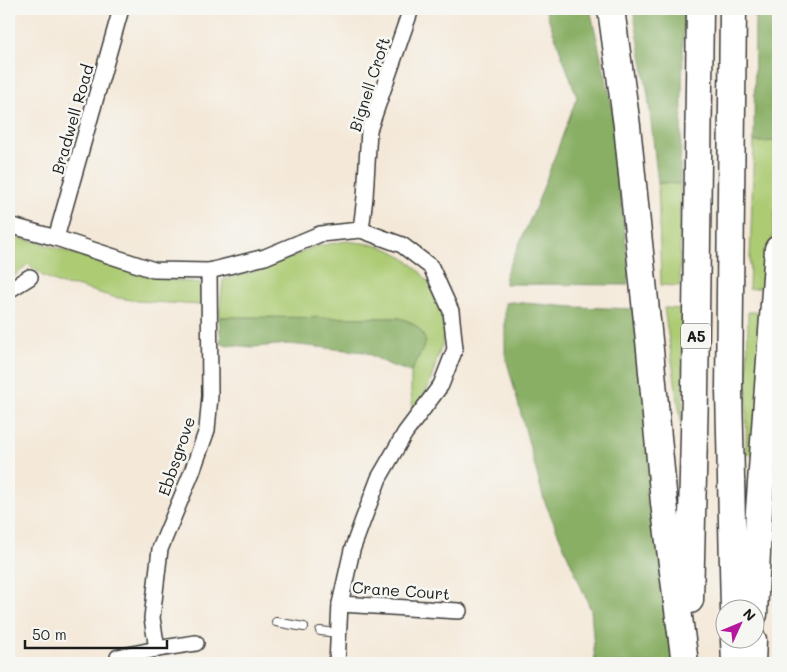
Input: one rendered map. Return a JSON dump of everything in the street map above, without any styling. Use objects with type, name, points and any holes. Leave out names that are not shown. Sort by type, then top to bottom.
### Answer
[{"type":"highway","points":[[611,9],[627,126],[664,503],[687,663]]},
{"type":"highway","name":"A5","points":[[687,663],[695,393],[700,9]]},
{"type":"highway","name":"A5","points":[[733,9],[729,390],[734,600]]},
{"type":"highway","points":[[755,600],[759,510],[778,249]]},
{"type":"highway","points":[[734,650],[735,663]]},
{"type":"highway","points":[[752,663],[753,650]]},
{"type":"street","name":"Bradwell Road","points":[[56,238],[121,9]]},
{"type":"street","name":"Bignell Croft","points":[[361,230],[369,130],[411,9]]},
{"type":"street","points":[[9,225],[56,238],[154,270],[209,271],[265,257],[320,234],[361,230],[402,244],[432,268],[451,311],[455,349],[441,385],[405,433],[380,478],[352,550],[340,604],[337,663]]},
{"type":"street","name":"Ebbsgrove","points":[[157,649],[152,618],[160,549],[207,430],[210,396],[209,271]]},
{"type":"street","points":[[9,290],[30,277]]},
{"type":"street","name":"Crane Court","points":[[340,604],[459,611]]},
{"type":"street","points":[[118,657],[196,643]]},
{"type":"lane","points":[[276,622],[304,627]]},
{"type":"lane","points":[[320,631],[338,633]]},
{"type":"green space","points":[[545,9],[590,9],[612,105],[629,273],[627,285],[505,284],[505,276],[537,204],[577,97]]},
{"type":"green space","points":[[633,9],[684,9],[680,184],[658,183],[648,95]]},
{"type":"green space","points":[[755,9],[778,9],[778,141],[754,142]]},
{"type":"green space","points":[[778,141],[778,186],[767,287],[749,289],[754,142]]},
{"type":"green space","points":[[658,183],[680,184],[680,286],[661,285]]},
{"type":"green space","points":[[9,236],[38,242],[138,274],[201,284],[201,305],[138,301],[113,297],[76,286],[62,285],[43,276],[28,264],[9,281]]},
{"type":"green space","points":[[346,241],[383,247],[406,259],[425,278],[438,300],[442,313],[442,343],[428,387],[413,409],[411,372],[426,342],[413,323],[400,318],[219,317],[223,280],[268,267],[312,247]]},
{"type":"green space","points":[[505,303],[573,307],[638,309],[672,663],[595,663],[591,610],[544,500],[505,354]]},
{"type":"green space","points":[[664,308],[682,309],[683,434]]},
{"type":"green space","points":[[748,312],[765,312],[756,455],[746,454]]},
{"type":"green space","points":[[219,317],[400,318],[416,326],[426,342],[411,372],[390,365],[365,352],[289,344],[253,347],[221,344]]}]
